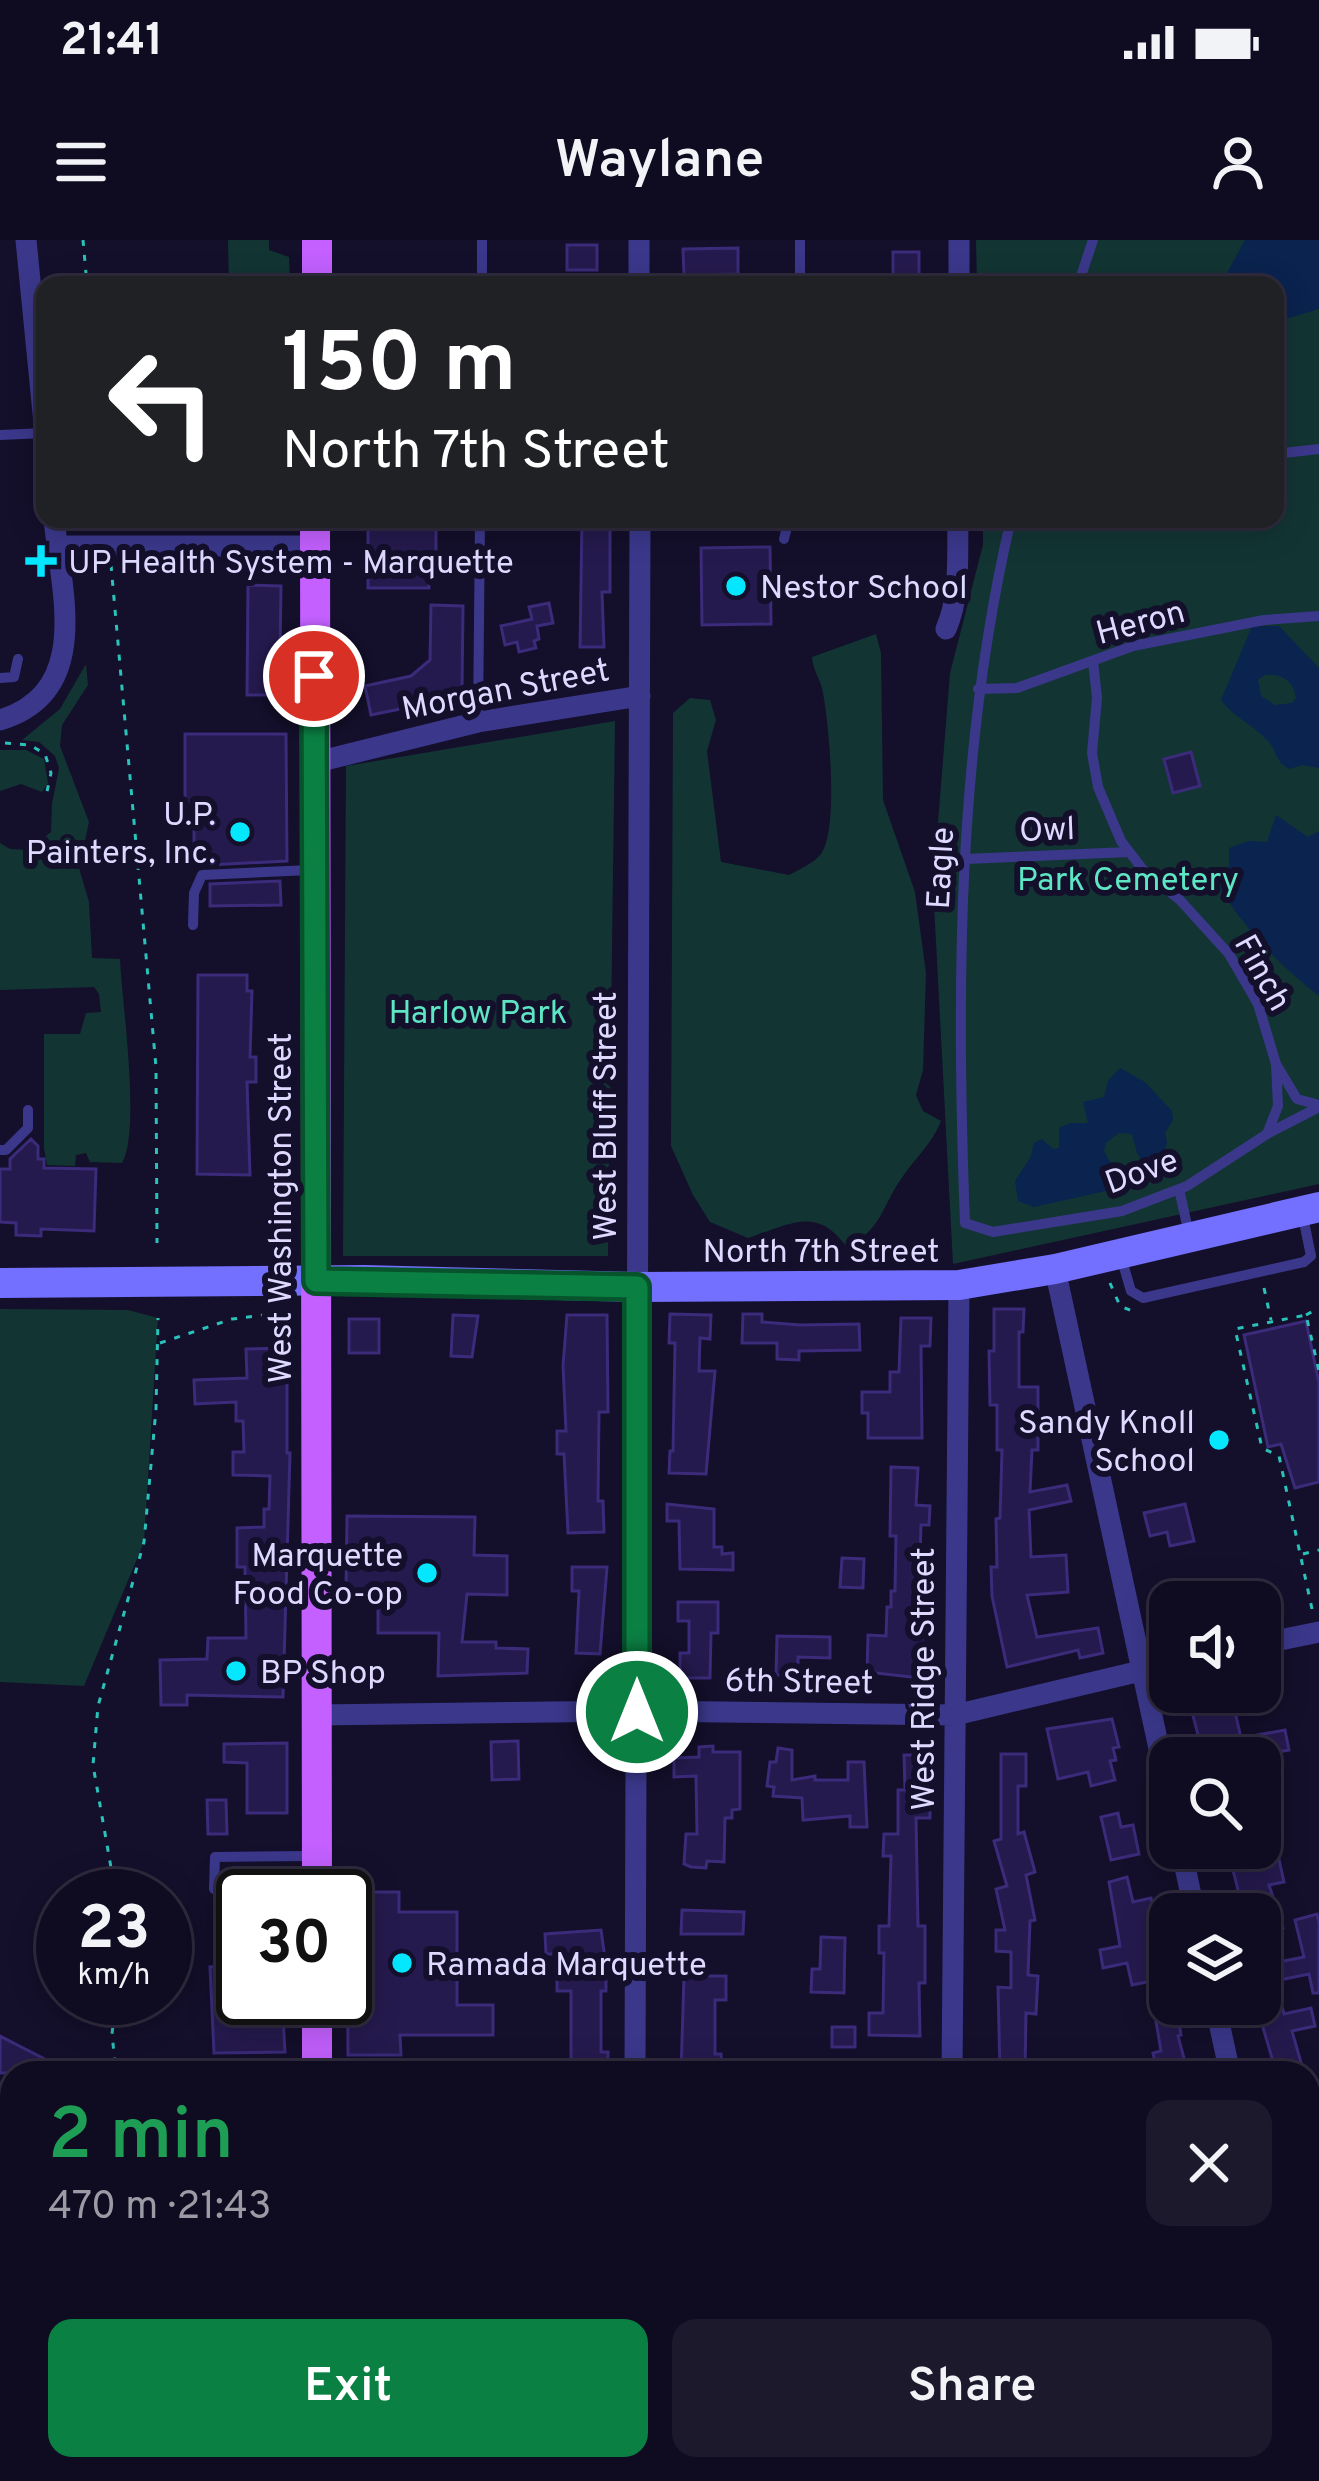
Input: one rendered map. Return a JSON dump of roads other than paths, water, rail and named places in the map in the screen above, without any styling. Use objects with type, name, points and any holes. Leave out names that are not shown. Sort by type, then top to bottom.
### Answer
[{"type":"main road","points":[[317,240],[317,276]]},
{"type":"main road","name":"West Washington Street","points":[[315,533],[316,1869]]},
{"type":"main road","points":[[317,2025],[317,2061]]},
{"type":"street","points":[[26,240],[36,342]]},
{"type":"street","points":[[639,240],[639,276]]},
{"type":"street","points":[[959,240],[959,276]]},
{"type":"street","points":[[0,720],[35,701],[62,664],[65,633],[55,528]]},
{"type":"street","name":"West Bluff Street","points":[[635,2061],[640,528]]},
{"type":"street","points":[[946,629],[957,584],[958,528]]},
{"type":"street","points":[[56,545],[315,533]]},
{"type":"street","name":"Morgan Street","points":[[313,764],[478,722],[640,696]]},
{"type":"street","name":"North 7th Street","points":[[0,1283],[958,1285],[1055,1269],[1310,1209]]},
{"type":"street","points":[[1055,1269],[1157,1737]]},
{"type":"street","name":"West Ridge Street","points":[[952,2061],[958,1285]]},
{"type":"street","points":[[1281,1639],[1319,1631]]},
{"type":"street","name":"6th Street","points":[[316,1715],[955,1715],[1149,1668]]},
{"type":"street","points":[[1220,2025],[1227,2061]]},
{"type":"lane","points":[[482,240],[482,276]]},
{"type":"lane","points":[[800,240],[800,276]]},
{"type":"lane","points":[[1081,276],[1092,242]]},
{"type":"lane","points":[[0,435],[36,433]]},
{"type":"lane","points":[[1284,453],[1319,449]]},
{"type":"lane","points":[[478,722],[480,528]]},
{"type":"lane","points":[[784,538],[787,528]]},
{"type":"lane","name":"Eagle","points":[[965,1223],[959,1074],[966,859],[978,689],[1009,528]]},
{"type":"lane","name":"Heron","points":[[978,689],[1017,688],[1133,646],[1319,616]]},
{"type":"lane","points":[[0,678],[14,677],[18,658]]},
{"type":"lane","name":"Finch","points":[[1093,661],[1098,788],[1129,852],[1229,953],[1258,1004],[1276,1064],[1278,1106],[1268,1134]]},
{"type":"lane","name":"Owl","points":[[966,859],[1129,852]]},
{"type":"lane","points":[[193,925],[194,893],[202,875],[313,870]]},
{"type":"lane","name":"Finch","points":[[1276,1064],[1297,1099],[1319,1106]]},
{"type":"lane","name":"Dove","points":[[965,1223],[993,1232],[1122,1210],[1179,1189],[1319,1106]]},
{"type":"lane","points":[[0,1150],[6,1150],[28,1128],[28,1110]]},
{"type":"lane","points":[[1179,1189],[1190,1238]]},
{"type":"lane","points":[[1121,1253],[1131,1291],[1143,1298],[1304,1262],[1310,1256],[1310,1209]]},
{"type":"lane","points":[[216,1889],[214,1857],[316,1856]]},
{"type":"water","points":[[1245,240],[1319,240],[1319,309],[1284,319],[1284,276],[1228,276]]},
{"type":"water","points":[[1252,626],[1279,626],[1319,668],[1319,768],[1285,766],[1266,739],[1221,700]],"holes":[[[1271,675],[1290,683],[1296,698],[1292,703],[1275,705],[1261,696],[1258,680]]]},
{"type":"water","points":[[1276,815],[1308,837],[1319,831],[1319,996],[1265,947],[1220,889],[1229,865],[1229,848],[1249,841],[1267,842]]},
{"type":"water","points":[[1120,1068],[1145,1082],[1172,1111],[1162,1161],[1155,1171],[1147,1169],[1137,1153],[1132,1134],[1119,1133],[1104,1151],[1110,1162],[1132,1167],[1139,1176],[1137,1184],[1034,1207],[1018,1201],[1015,1181],[1034,1143],[1042,1139],[1053,1149],[1059,1148],[1059,1128],[1088,1123],[1083,1102],[1104,1097],[1108,1081]]},
{"type":"place","name":"UP Health System - Marquette","points":[[41,561]]},
{"type":"place","name":"Nestor School","points":[[736,586]]},
{"type":"place","name":"U.P. Painters, Inc.","points":[[240,832]]},
{"type":"place","name":"Sandy Knoll School","points":[[1219,1440]]},
{"type":"place","name":"Marquette Food Co-op","points":[[427,1573]]},
{"type":"place","name":"BP Shop","points":[[236,1671]]},
{"type":"place","name":"Ramada Marquette","points":[[402,1963]]},
{"type":"park label","name":"Park Cemetery","points":[[1128,878]]},
{"type":"park label","name":"Harlow Park","points":[[478,1011]]}]
